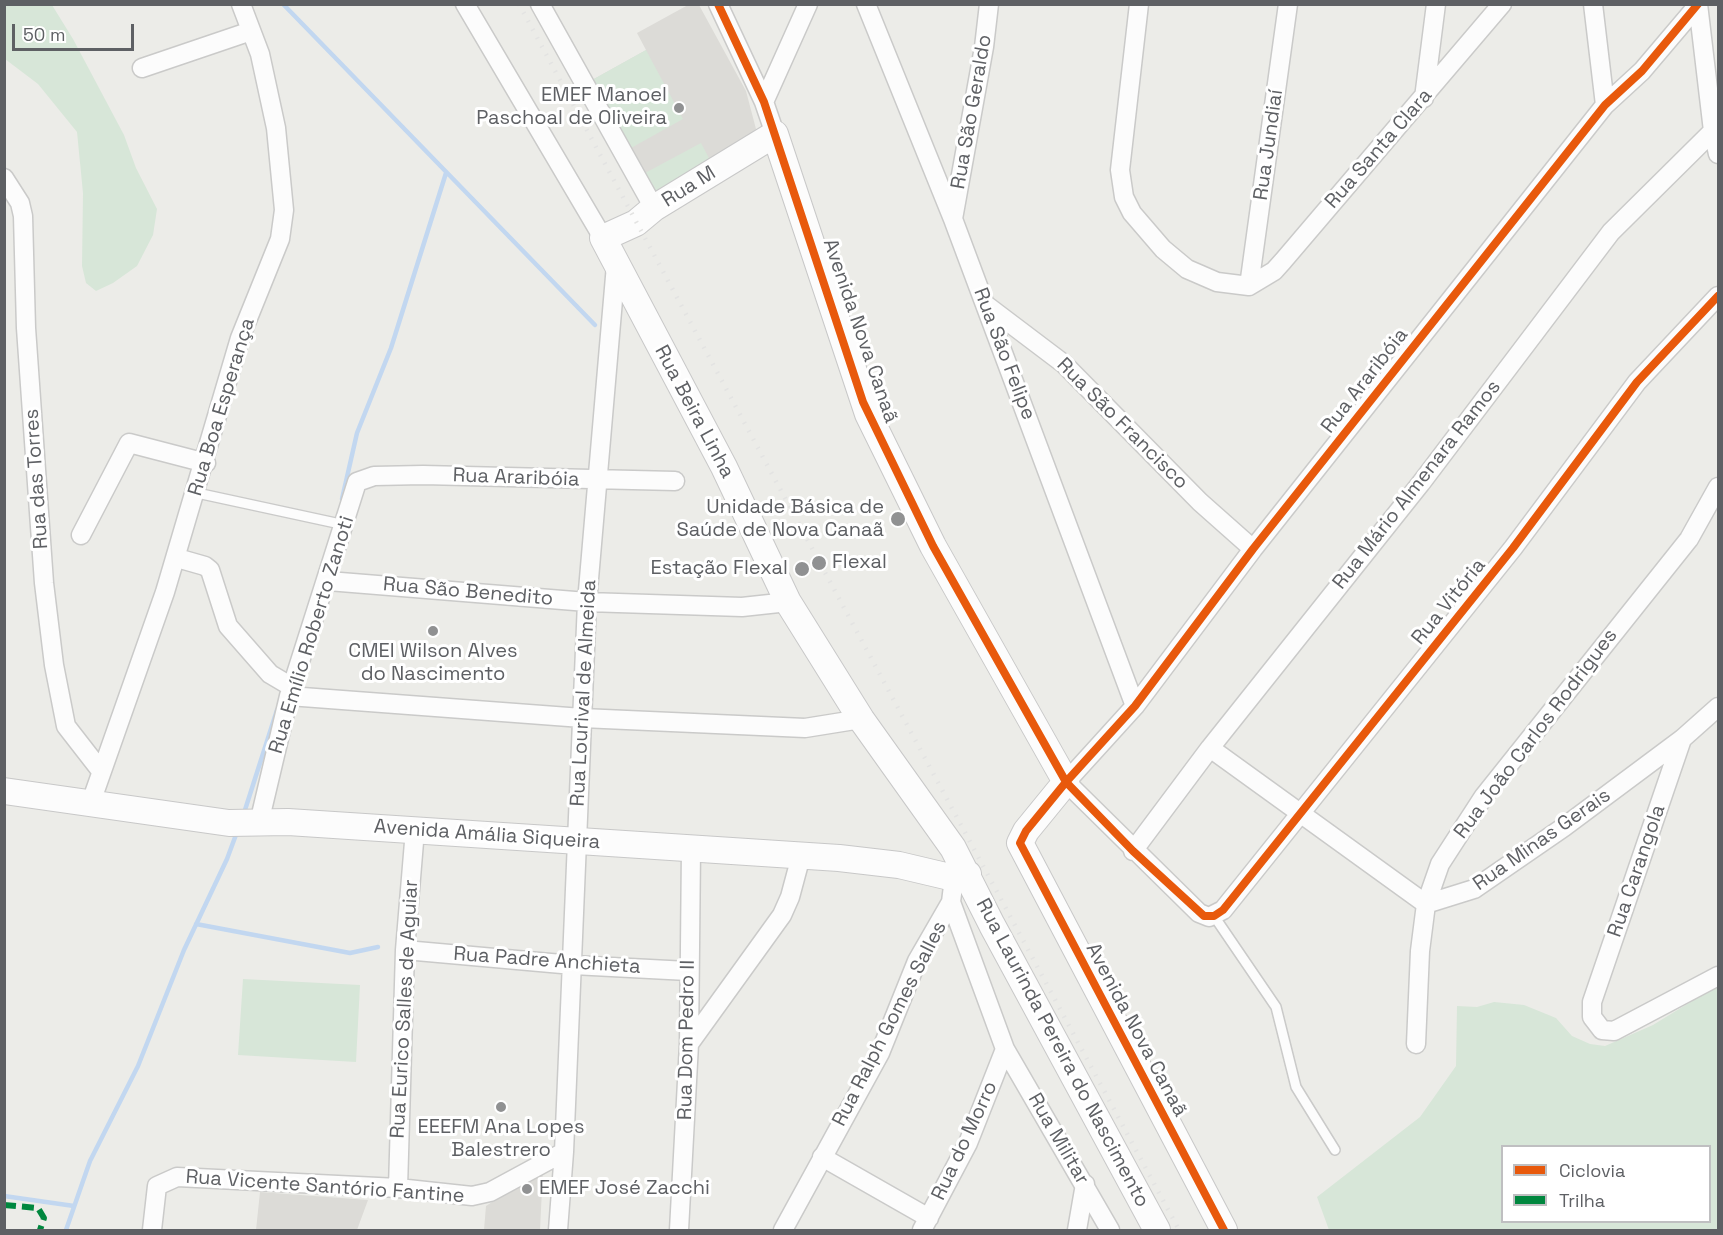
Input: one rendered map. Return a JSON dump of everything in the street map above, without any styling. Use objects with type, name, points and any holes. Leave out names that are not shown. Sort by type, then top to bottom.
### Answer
[{"type":"street","name":"Rua Boa Esperança","points":[[90,805],[177,558],[240,338],[280,239],[283,218],[276,128],[260,54],[241,4]]},
{"type":"street","name":"Rua Beira Linha","points":[[465,4],[603,238],[724,467],[788,602],[861,719],[937,822],[958,885]]},
{"type":"street","points":[[540,4],[654,208]]},
{"type":"street","name":"Avenida Nova Canaã","points":[[718,4],[764,102],[868,414],[933,546],[1066,782],[1026,831],[1020,843],[1224,1230]]},
{"type":"street","points":[[764,102],[808,4]]},
{"type":"street","name":"Rua São Felipe","points":[[866,4],[953,219],[1135,705]]},
{"type":"street","name":"Rua São Geraldo","points":[[953,219],[982,59],[989,4]]},
{"type":"street","points":[[1139,4],[1120,170],[1125,197],[1132,213],[1163,249],[1187,269],[1217,282],[1249,286]]},
{"type":"street","name":"Rua Jundiaí","points":[[1249,286],[1288,4]]},
{"type":"street","points":[[1424,98],[1436,4]]},
{"type":"street","name":"Rua Santa Clara","points":[[1249,286],[1279,266],[1502,4]]},
{"type":"street","points":[[1593,4],[1605,105]]},
{"type":"street","points":[[1698,5],[1713,131],[1719,154]]},
{"type":"street","name":"Rua Araribóia","points":[[1066,782],[1135,705],[1253,549],[1605,105],[1642,71],[1698,5]]},
{"type":"street","points":[[142,68],[251,31]]},
{"type":"street","name":"Rua Mário Almenara Ramos","points":[[1133,850],[1210,748],[1421,483],[1611,232],[1713,131]]},
{"type":"street","name":"Rua M","points":[[603,238],[636,223],[654,208],[775,134]]},
{"type":"street","name":"Rua das Torres","points":[[4,178],[20,203],[23,216],[26,328],[44,583],[54,665],[66,726],[101,771]]},
{"type":"street","name":"Rua Lourival de Almeida","points":[[558,1230],[573,965],[587,602],[616,264]]},
{"type":"street","name":"Rua Vitória","points":[[1207,914],[1223,910],[1513,548],[1637,382],[1719,296]]},
{"type":"street","name":"Rua São Francisco","points":[[986,305],[1064,364],[1200,502],[1253,549]]},
{"type":"street","points":[[81,535],[129,443],[206,463]]},
{"type":"street","name":"Rua Araribóia","points":[[357,482],[374,476],[423,475],[597,481],[675,481]]},
{"type":"street","name":"Rua Emílio Roberto Zanoti","points":[[247,823],[328,580],[357,482]]},
{"type":"street","name":"Rua João Carlos Rodrigues","points":[[1416,1044],[1420,951],[1426,904],[1440,864],[1484,796],[1689,539],[1719,487]]},
{"type":"street","points":[[177,558],[205,566],[210,570],[228,626],[270,674],[291,691],[582,718],[806,728],[861,719]]},
{"type":"street","name":"Rua São Benedito","points":[[328,580],[587,602],[742,607],[788,602]]},
{"type":"street","name":"Rua Minas Gerais","points":[[1426,904],[1474,889],[1564,827],[1682,739],[1719,707]]},
{"type":"street","name":"Rua Carangola","points":[[1682,739],[1592,1002],[1592,1017],[1602,1030],[1614,1031],[1719,976]]},
{"type":"street","points":[[1210,748],[1426,904]]},
{"type":"street","points":[[1066,782],[1133,850],[1207,914]]},
{"type":"street","name":"Avenida Amália Siqueira","points":[[4,791],[90,805],[247,823],[288,822],[801,856],[899,866],[958,885]]},
{"type":"street","name":"Rua Eurico Salles de Aguiar","points":[[398,1188],[405,950],[415,830]]},
{"type":"street","name":"Rua Dom Pedro II","points":[[679,1230],[689,1044],[691,849]]},
{"type":"street","points":[[689,1044],[782,915],[790,897],[801,856]]},
{"type":"street","name":"Rua Militar","points":[[958,885],[1005,1049],[1110,1230]]},
{"type":"street","name":"Rua Ralph Gomes Salles","points":[[783,1230],[880,1053],[917,961],[958,885]]},
{"type":"street","name":"Rua Laurinda Pereira do Nascimento","points":[[958,885],[992,925],[1157,1230]]},
{"type":"street","name":"Rua Padre Anchieta","points":[[405,950],[573,965],[688,971]]},
{"type":"street","name":"Rua do Morro","points":[[925,1224],[968,1143],[1005,1049]]},
{"type":"street","name":"Rua Vicente Santório Fantine","points":[[152,1230],[157,1186],[163,1182],[184,1177],[398,1188],[479,1195],[490,1192],[564,1152]]},
{"type":"street","points":[[822,1157],[925,1224]]},
{"type":"street","points":[[1077,1230],[1085,1184]]},
{"type":"street","points":[[1134,1230],[1138,1196]]},
{"type":"lane","points":[[197,493],[345,525]]},
{"type":"lane","points":[[1207,914],[1276,1007],[1296,1087],[1335,1150]]},
{"type":"shaded area","name":"EMEF Manoel Paschoal de Oliveira","points":[[688,5],[699,5],[746,91],[756,129],[755,132],[656,193],[592,80],[646,50],[637,33]]},
{"type":"shaded area","name":"EMEF José Zacchi","points":[[543,1169],[540,1230],[484,1230],[486,1206]]},
{"type":"shaded area","points":[[260,1192],[368,1200],[357,1230],[256,1230]]},
{"type":"green space","points":[[4,5],[52,5],[73,39],[124,135],[136,168],[157,209],[153,235],[137,266],[113,283],[96,291],[86,283],[82,266],[83,193],[77,132],[38,84],[5,59]]},
{"type":"green space","points":[[646,50],[683,119],[631,148],[592,80]]},
{"type":"green space","points":[[701,143],[711,162],[656,193],[645,173]]},
{"type":"green space","points":[[243,979],[360,985],[356,1062],[238,1055]]},
{"type":"green space","points":[[1718,985],[1718,1230],[1329,1230],[1317,1197],[1420,1117],[1456,1066],[1457,1006],[1477,1007],[1494,1002],[1524,1005],[1556,1018],[1572,1036],[1590,1044],[1605,1046],[1653,1025]]},
{"type":"waterway","points":[[283,4],[595,325]]},
{"type":"waterway","points":[[342,499],[357,433],[391,348],[446,173]]},
{"type":"waterway","points":[[244,813],[277,710]]},
{"type":"waterway","points":[[66,1230],[90,1161],[138,1066],[184,950],[227,859],[237,832]]},
{"type":"waterway","points":[[196,924],[350,953],[378,947]]},
{"type":"waterway","points":[[4,1196],[74,1206]]},
{"type":"railway","points":[[519,4],[1179,1230]]},
{"type":"marked path","points":[[4,1205],[38,1208],[44,1218],[40,1230]]},
{"type":"cycle path","points":[[718,4],[764,102],[863,402],[933,546],[1066,782],[1133,851],[1204,916],[1214,916],[1223,910],[1513,548],[1637,382],[1718,296]]},
{"type":"cycle path","points":[[1224,1230],[1020,843],[1026,831],[1066,782],[1135,706],[1253,549],[1605,105],[1642,71],[1698,4]]},
{"type":"place","name":"EMEF Manoel Paschoal de Oliveira","points":[[679,108]]},
{"type":"place","name":"Unidade Básica de Saúde de Nova Canaã","points":[[898,519]]},
{"type":"place","name":"Flexal","points":[[819,563]]},
{"type":"place","name":"Estação Flexal","points":[[802,569]]},
{"type":"place","name":"CMEI Wilson Alves do Nascimento","points":[[433,631]]},
{"type":"place","name":"EEEFM Ana Lopes Balestrero","points":[[501,1107]]},
{"type":"place","name":"EMEF José Zacchi","points":[[527,1189]]}]
